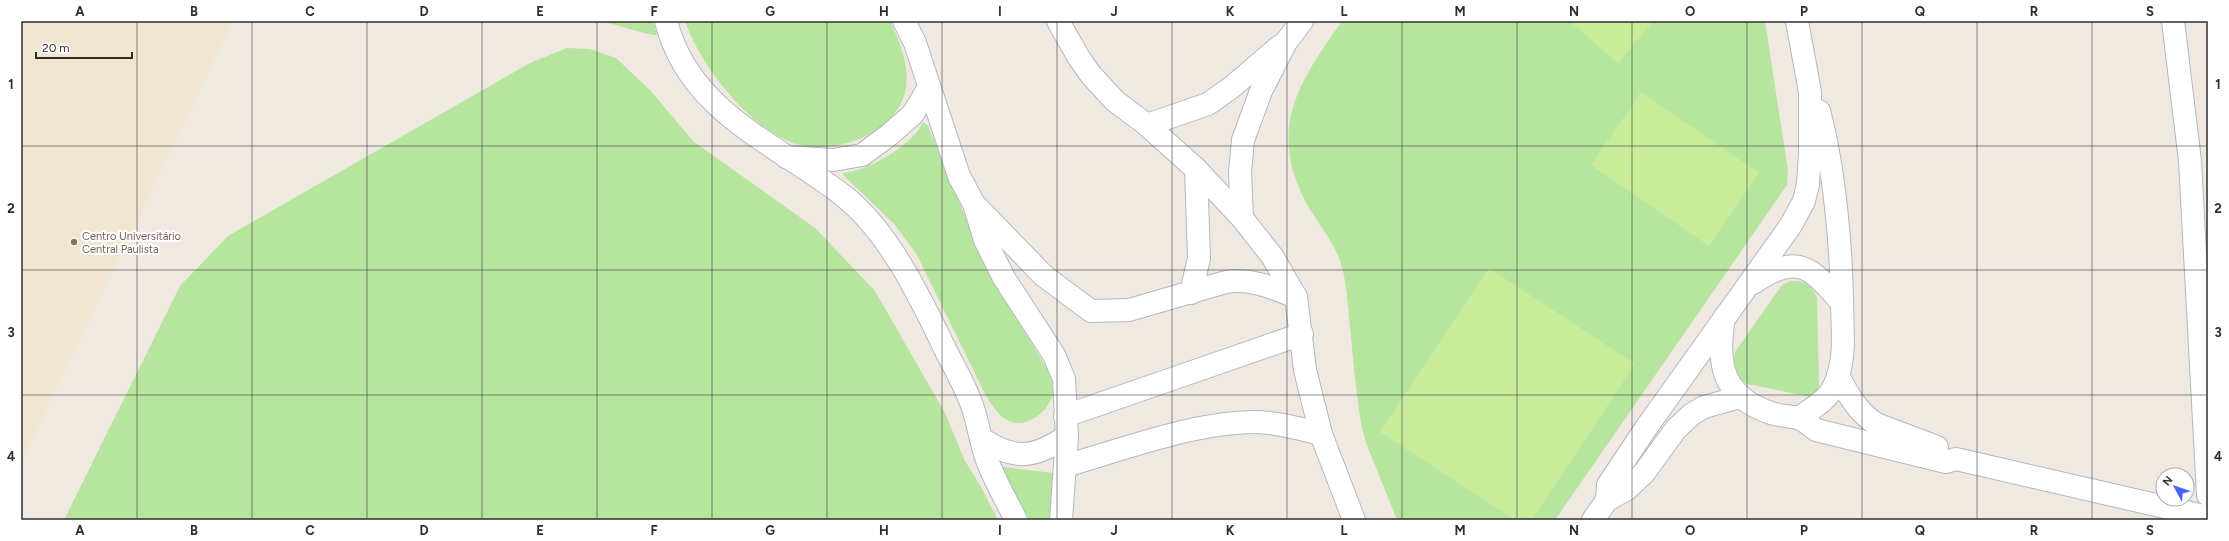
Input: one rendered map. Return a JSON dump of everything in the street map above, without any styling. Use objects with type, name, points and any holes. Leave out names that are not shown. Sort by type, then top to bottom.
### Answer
[{"type":"street","points":[[666,21],[682,64],[698,86],[751,134],[846,197],[866,217],[882,238],[910,279],[934,324],[970,400],[987,460],[1016,520]]},
{"type":"street","points":[[904,21],[915,42],[959,176],[974,204],[985,240],[1004,278],[1032,318],[1056,361],[1064,379],[1066,426],[1061,520]]},
{"type":"street","points":[[1058,21],[1079,58],[1091,75],[1115,100],[1147,125],[1196,169],[1242,218],[1272,256],[1296,297],[1302,334],[1305,370],[1321,434],[1354,520]]},
{"type":"street","points":[[1242,218],[1240,172],[1243,140],[1261,91],[1286,42],[1302,21]]},
{"type":"street","points":[[1607,500],[1608,485],[1724,318],[1791,225],[1804,201],[1808,184],[1810,92],[1797,21]]},
{"type":"street","points":[[2173,21],[2190,161],[2208,495]]},
{"type":"street","points":[[1147,125],[1208,104],[1232,87],[1286,42]]},
{"type":"street","points":[[786,157],[833,160],[862,155],[889,135],[913,114],[929,87]]},
{"type":"street","points":[[1798,418],[1826,397],[1834,387],[1842,354],[1842,275],[1829,162],[1817,103],[1810,92]]},
{"type":"street","points":[[1191,292],[1199,258],[1196,169]]},
{"type":"street","points":[[974,204],[1044,276],[1091,311],[1129,310],[1226,282],[1238,280],[1260,284],[1296,297]]},
{"type":"street","points":[[1748,286],[1782,267],[1799,266],[1816,275],[1842,302]]},
{"type":"street","points":[[1724,318],[1721,336],[1722,366],[1732,390],[1759,409],[1784,417],[1798,418],[1816,430],[1946,462],[1956,459],[2208,517]]},
{"type":"street","points":[[982,439],[994,448],[1010,453],[1030,455],[1048,450],[1066,426],[1302,334]]},
{"type":"street","points":[[1838,375],[1849,397],[1867,418],[1876,424],[1949,451],[1956,459]]},
{"type":"street","points":[[1593,520],[1607,500],[1626,489],[1644,473],[1676,429],[1692,414],[1704,407],[1740,397]]},
{"type":"street","points":[[1065,466],[1203,427],[1231,423],[1257,422],[1280,425],[1321,434]]},
{"type":"shaded area","name":"Centro Universitário Central Paulista","points":[[21,21],[233,21],[21,462]]},
{"type":"green space","points":[[600,21],[653,21],[657,35],[647,34]]},
{"type":"green space","points":[[685,21],[890,21],[905,62],[907,79],[906,88],[900,104],[891,118],[862,138],[844,144],[826,147],[809,147],[793,143],[776,135],[743,109],[714,75],[692,38]]},
{"type":"green space","points":[[1342,21],[1765,21],[1788,171],[1787,185],[1555,520],[1397,520],[1366,443],[1361,424],[1347,297],[1342,267],[1334,247],[1300,190],[1292,165],[1289,142],[1290,120],[1304,80]]},
{"type":"green space","points":[[1569,21],[1654,21],[1618,63]]},
{"type":"green space","points":[[567,48],[590,49],[616,58],[650,90],[693,141],[815,228],[875,291],[945,413],[965,461],[980,485],[998,520],[64,520],[180,286],[228,236],[530,63]]},
{"type":"green space","points":[[1641,92],[1759,173],[1709,246],[1591,165]]},
{"type":"green space","points":[[923,122],[928,126],[987,270],[1052,377],[1054,390],[1052,399],[1043,411],[1031,420],[1016,423],[1009,421],[1001,416],[995,409],[985,394],[917,255],[894,224],[843,175],[843,173],[877,162],[900,148],[918,131]]},
{"type":"green space","points":[[1489,268],[1635,364],[1532,520],[1515,520],[1380,432]]},
{"type":"green space","points":[[1791,281],[1800,281],[1807,284],[1813,290],[1817,298],[1819,388],[1812,397],[1747,384],[1737,374],[1734,366],[1735,352],[1782,285]]},
{"type":"green space","points":[[997,466],[1053,473],[1054,520],[1025,520]]},
{"type":"place","name":"Centro Universitário Central Paulista","points":[[74,242]]}]
